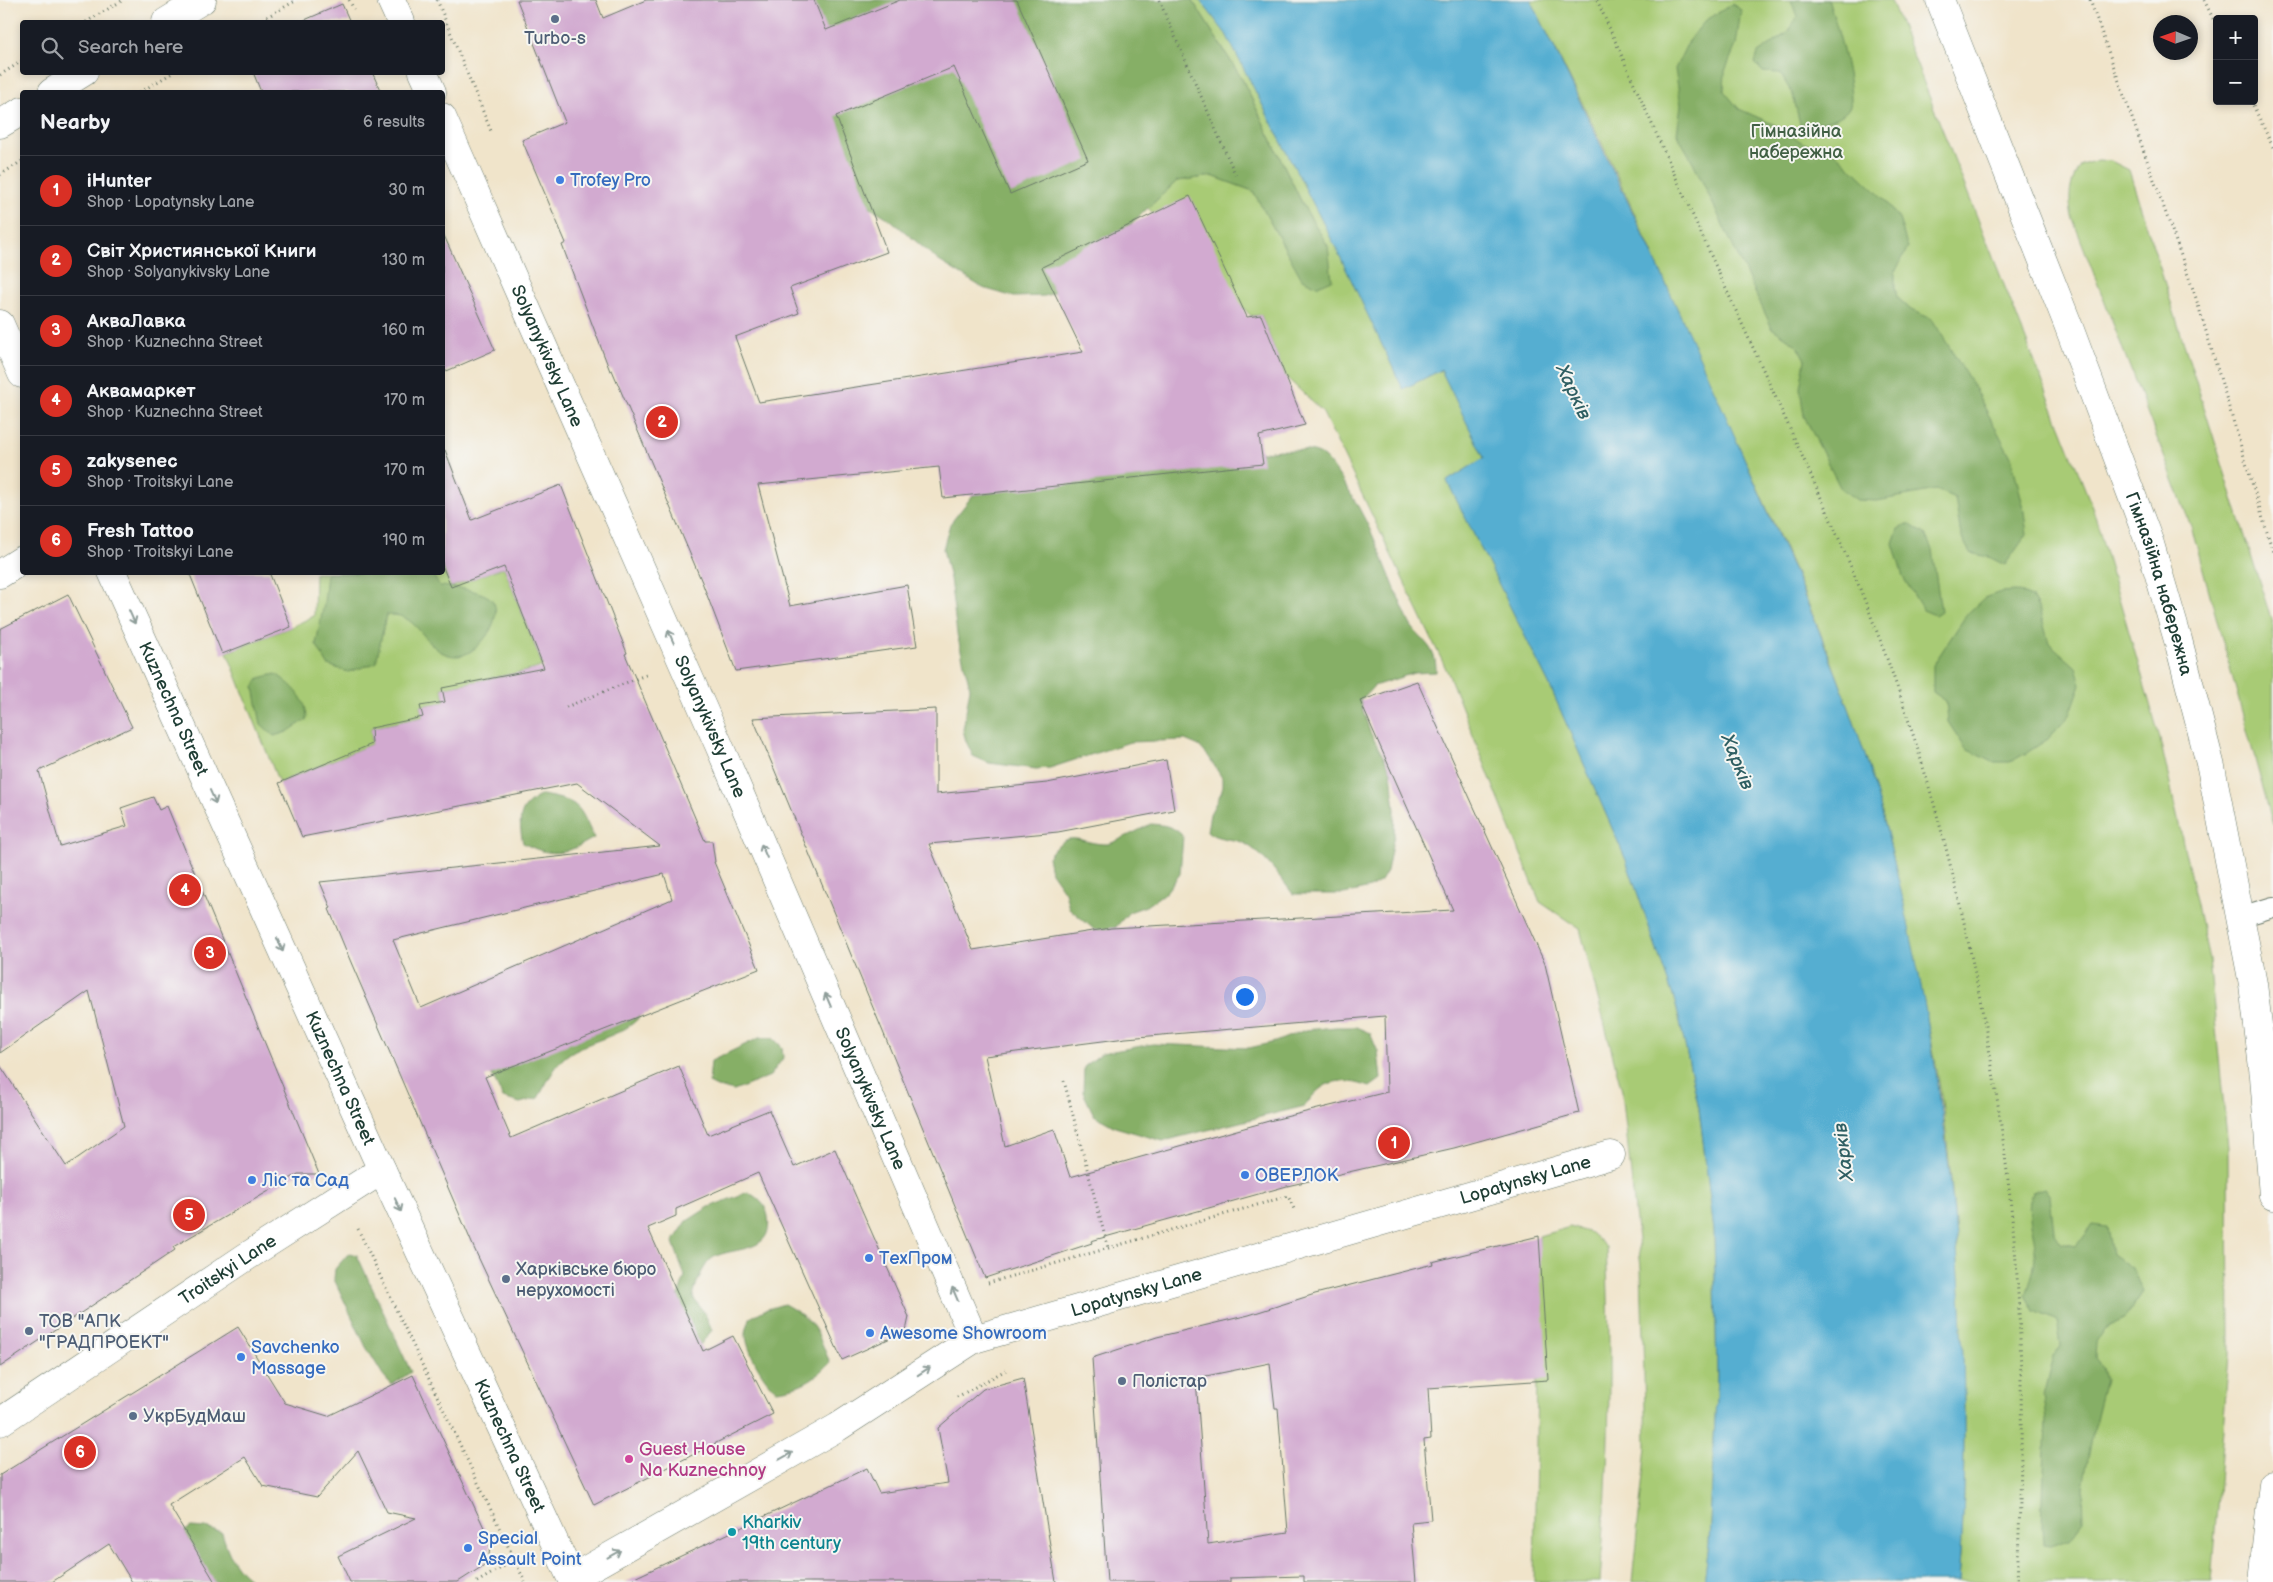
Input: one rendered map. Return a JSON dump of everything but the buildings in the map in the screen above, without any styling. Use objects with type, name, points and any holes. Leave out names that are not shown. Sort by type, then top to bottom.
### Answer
[{"type":"street","points":[[169,20],[202,0]]},
{"type":"street","points":[[391,0],[400,20]]},
{"type":"street","name":"Гімназійна набережна","points":[[1940,0],[2067,322],[2150,544],[2178,640],[2211,766],[2253,984],[2264,1076],[2273,1196]]},
{"type":"street","points":[[55,90],[79,75]]},
{"type":"street","points":[[424,75],[431,90]]},
{"type":"street","points":[[0,124],[20,111]]},
{"type":"street","name":"Solyanykivsky Lane","points":[[445,123],[714,734],[974,1339]]},
{"type":"street","points":[[0,324],[20,369]]},
{"type":"street","points":[[0,574],[20,561]]},
{"type":"street","name":"Kuznechna Street","points":[[113,575],[570,1581]]},
{"type":"street","name":"Lopatynsky Lane","points":[[570,1581],[838,1427],[974,1339],[1611,1155]]},
{"type":"street","name":"Troitskyi Lane","points":[[0,1422],[239,1262],[382,1170]]},
{"type":"street","points":[[2262,1582],[2273,1484]]},
{"type":"lane","points":[[2240,917],[2273,907]]},
{"type":"path","points":[[89,20],[123,0]]},
{"type":"path","points":[[262,20],[297,0]]},
{"type":"path","points":[[1159,0],[1236,176]]},
{"type":"path","points":[[1597,0],[1835,528],[1886,655],[1937,816],[1965,928],[1989,1055],[2004,1152],[2013,1230],[2021,1394],[2021,1493],[2017,1582]]},
{"type":"path","points":[[2090,0],[2195,295],[2273,552]]},
{"type":"path","points":[[2204,0],[2213,19]]},
{"type":"path","points":[[0,75],[20,62]]},
{"type":"path","points":[[143,90],[169,75]]},
{"type":"path","points":[[2254,105],[2273,147]]},
{"type":"path","points":[[0,175],[20,162]]},
{"type":"path","points":[[566,707],[654,672]]},
{"type":"path","points":[[1064,1081],[1108,1248]]},
{"type":"path","points":[[987,1283],[1288,1196],[1311,1241]]},
{"type":"path","points":[[356,1226],[525,1582]]},
{"type":"path","points":[[955,1398],[1008,1370]]},
{"type":"path","points":[[477,1582],[515,1560]]},
{"type":"green space","points":[[719,0],[1192,0],[1242,79],[1304,207],[1328,246],[1332,280],[1318,286],[1302,279],[1253,191],[1212,176],[1177,181],[1121,233],[1073,286],[1045,296],[1014,297],[983,288],[939,261],[891,220],[856,198]]},
{"type":"green space","points":[[1192,0],[1200,0],[1226,34],[1337,250],[1403,389],[1441,370],[1484,458],[1447,481],[1549,684],[1626,860],[1676,1005],[1699,1108],[1714,1231],[1717,1376],[1709,1544],[1704,1582],[1632,1582],[1646,1446],[1641,1268],[1622,1091],[1580,929],[1540,902],[1448,673],[1322,411],[1285,376],[1261,315],[1251,316],[1148,208],[1177,181],[1212,176],[1253,191],[1287,252],[1327,245],[1304,207],[1242,79]]},
{"type":"green space","name":"Гімназійна набережна","points":[[1531,0],[1891,0],[2093,509],[2159,735],[2209,959],[2228,1147],[2229,1354],[2211,1582],[1958,1582],[1962,1526],[1964,1413],[1960,1300],[1952,1188],[1944,1112],[1934,1053],[1904,905],[1882,811],[1845,697],[1791,563],[1615,170]]},
{"type":"green space","points":[[1791,0],[1828,0],[1840,37],[1848,71],[1850,106],[1841,116],[1828,121],[1800,124],[1793,95],[1780,73],[1763,72],[1755,63],[1758,53],[1787,33],[1797,17]]},
{"type":"green space","points":[[1732,4],[1741,10],[1736,45],[1725,71],[1724,91],[1739,109],[1775,125],[1803,143],[1832,150],[1884,199],[1899,219],[1908,248],[1895,272],[1897,297],[1911,310],[1932,319],[1971,382],[2011,457],[2023,505],[2027,534],[2005,565],[1989,557],[1970,553],[1961,536],[1955,498],[1936,490],[1877,501],[1857,500],[1841,489],[1804,416],[1800,388],[1805,360],[1798,346],[1772,328],[1693,162],[1677,134],[1681,105],[1675,69],[1689,40],[1705,21]]},
{"type":"green space","points":[[2098,160],[2111,161],[2129,170],[2273,625],[2273,825],[2192,529],[2072,217],[2070,190],[2077,171],[2081,165]]},
{"type":"green space","points":[[1279,450],[1302,450],[1320,454],[1333,468],[1357,504],[1380,552],[1408,620],[1430,648],[1435,662],[1436,672],[1414,673],[1374,686],[1360,701],[1370,732],[1391,771],[1395,810],[1394,835],[1387,871],[1381,881],[1370,888],[1344,894],[1293,894],[1258,853],[1240,841],[1215,836],[1207,831],[1210,814],[1222,791],[1222,778],[1209,757],[1199,746],[1185,740],[1130,742],[1050,768],[1036,769],[989,763],[973,756],[963,730],[970,688],[957,634],[950,579],[943,549],[950,524],[973,495]]},
{"type":"green space","points":[[1909,524],[1925,534],[1932,550],[1941,611],[1935,615],[1923,610],[1903,577],[1893,543],[1898,529]]},
{"type":"green space","points":[[504,567],[543,666],[532,670],[442,688],[445,702],[420,706],[423,717],[371,728],[372,744],[279,783],[227,652],[314,616],[315,575],[445,575],[445,570],[451,587]]},
{"type":"green space","points":[[327,575],[432,575],[440,586],[468,590],[488,597],[492,600],[495,608],[495,616],[487,635],[480,643],[464,655],[456,656],[447,655],[440,651],[418,628],[405,618],[386,615],[376,663],[348,672],[328,665],[316,644],[324,604]]},
{"type":"green space","points":[[2016,591],[2032,597],[2039,609],[2049,643],[2076,667],[2081,684],[2070,715],[2048,739],[2010,762],[1992,762],[1966,749],[1948,722],[1946,701],[1933,692],[1933,665],[1967,614],[1984,598],[2001,592]]},
{"type":"green space","points":[[276,674],[288,683],[301,698],[307,719],[287,732],[274,736],[261,724],[254,687],[259,678]]},
{"type":"green space","points":[[542,795],[564,800],[577,806],[594,838],[567,851],[551,853],[523,843],[520,827],[522,814],[528,804]]},
{"type":"green space","points":[[1151,824],[1176,830],[1183,836],[1180,874],[1166,892],[1146,906],[1129,912],[1115,928],[1096,931],[1069,908],[1065,892],[1051,872],[1048,857],[1056,847],[1069,839],[1108,844]]},
{"type":"green space","points":[[643,1010],[638,1019],[630,1026],[585,1045],[566,1056],[554,1070],[538,1098],[520,1103],[503,1098],[475,1040]]},
{"type":"green space","points":[[1356,1027],[1370,1033],[1378,1052],[1381,1079],[1370,1087],[1350,1082],[1333,1082],[1319,1090],[1305,1106],[1163,1141],[1115,1127],[1094,1115],[1083,1092],[1084,1067],[1102,1053],[1153,1044],[1249,1048],[1275,1042],[1305,1030]]},
{"type":"green space","points":[[759,1038],[773,1038],[782,1047],[783,1058],[770,1076],[734,1091],[709,1083],[711,1061]]},
{"type":"green space","points":[[2044,1188],[2050,1196],[2054,1232],[2061,1243],[2076,1246],[2092,1225],[2107,1227],[2112,1254],[2132,1268],[2143,1292],[2125,1318],[2105,1329],[2096,1343],[2095,1358],[2102,1367],[2105,1380],[2096,1415],[2083,1487],[2084,1521],[2071,1538],[2050,1545],[2043,1544],[2042,1526],[2046,1421],[2043,1396],[2053,1357],[2061,1345],[2057,1321],[2035,1311],[2026,1295],[2035,1261],[2029,1208],[2030,1200],[2032,1191]]},
{"type":"green space","points":[[748,1192],[764,1205],[768,1217],[768,1230],[764,1238],[757,1244],[717,1255],[704,1268],[693,1298],[704,1312],[712,1330],[700,1345],[676,1303],[685,1276],[673,1242],[687,1221],[709,1207]]},
{"type":"green space","points":[[1570,1227],[1591,1233],[1606,1247],[1609,1414],[1600,1582],[1534,1582],[1539,1236]]},
{"type":"green space","points":[[349,1253],[357,1255],[411,1372],[392,1385],[383,1375],[366,1347],[334,1279],[335,1269]]},
{"type":"green space","points":[[784,1304],[803,1316],[814,1328],[830,1363],[806,1382],[776,1390],[766,1380],[756,1365],[749,1348],[746,1332],[750,1318],[764,1310]]},
{"type":"green space","points":[[191,1527],[205,1528],[222,1533],[233,1560],[242,1572],[254,1582],[170,1582],[178,1536]]},
{"type":"water","name":"Харків","points":[[1200,0],[1531,0],[1589,120],[1702,363],[1805,597],[1850,711],[1888,835],[1919,975],[1933,1050],[1953,1201],[1963,1353],[1963,1506],[1958,1582],[1704,1582],[1709,1544],[1717,1376],[1714,1231],[1699,1108],[1676,1005],[1626,860],[1549,684],[1447,481],[1484,458],[1441,370],[1403,389],[1337,250],[1226,34]]},
{"type":"place","name":"Turbo-s","points":[[555,19]]},
{"type":"place","name":"Trofey Pro","points":[[560,180]]},
{"type":"place","name":"Світ Християнської Книги","points":[[662,422]]},
{"type":"place","name":"Аквамаркет","points":[[185,890]]},
{"type":"place","name":"АкваЛавка","points":[[210,953]]},
{"type":"place","name":"iHunter","points":[[1394,1143]]},
{"type":"place","name":"ОВЕРЛОК","points":[[1245,1175]]},
{"type":"place","name":"Ліс та Сад","points":[[252,1180]]},
{"type":"place","name":"zakysenec","points":[[189,1215]]},
{"type":"place","name":"ТехПром","points":[[869,1258]]},
{"type":"place","name":"Харківське бюро нерухомості","points":[[506,1279]]},
{"type":"place","name":"ТОВ \"АПК \"ГРАДПРОЕКТ\"","points":[[29,1331]]},
{"type":"place","name":"Awesome Showroom","points":[[870,1333]]},
{"type":"place","name":"Savchenko Massage","points":[[241,1357]]},
{"type":"place","name":"Полістар","points":[[1122,1381]]},
{"type":"place","name":"УкрБудМаш","points":[[133,1416]]},
{"type":"place","name":"Fresh Tattoo","points":[[80,1452]]},
{"type":"place","name":"Guest House Na Kuznechnoy","points":[[629,1459]]},
{"type":"place","name":"Kharkiv 19th century","points":[[732,1532]]},
{"type":"place","name":"Special Assault Point","points":[[468,1548]]}]
